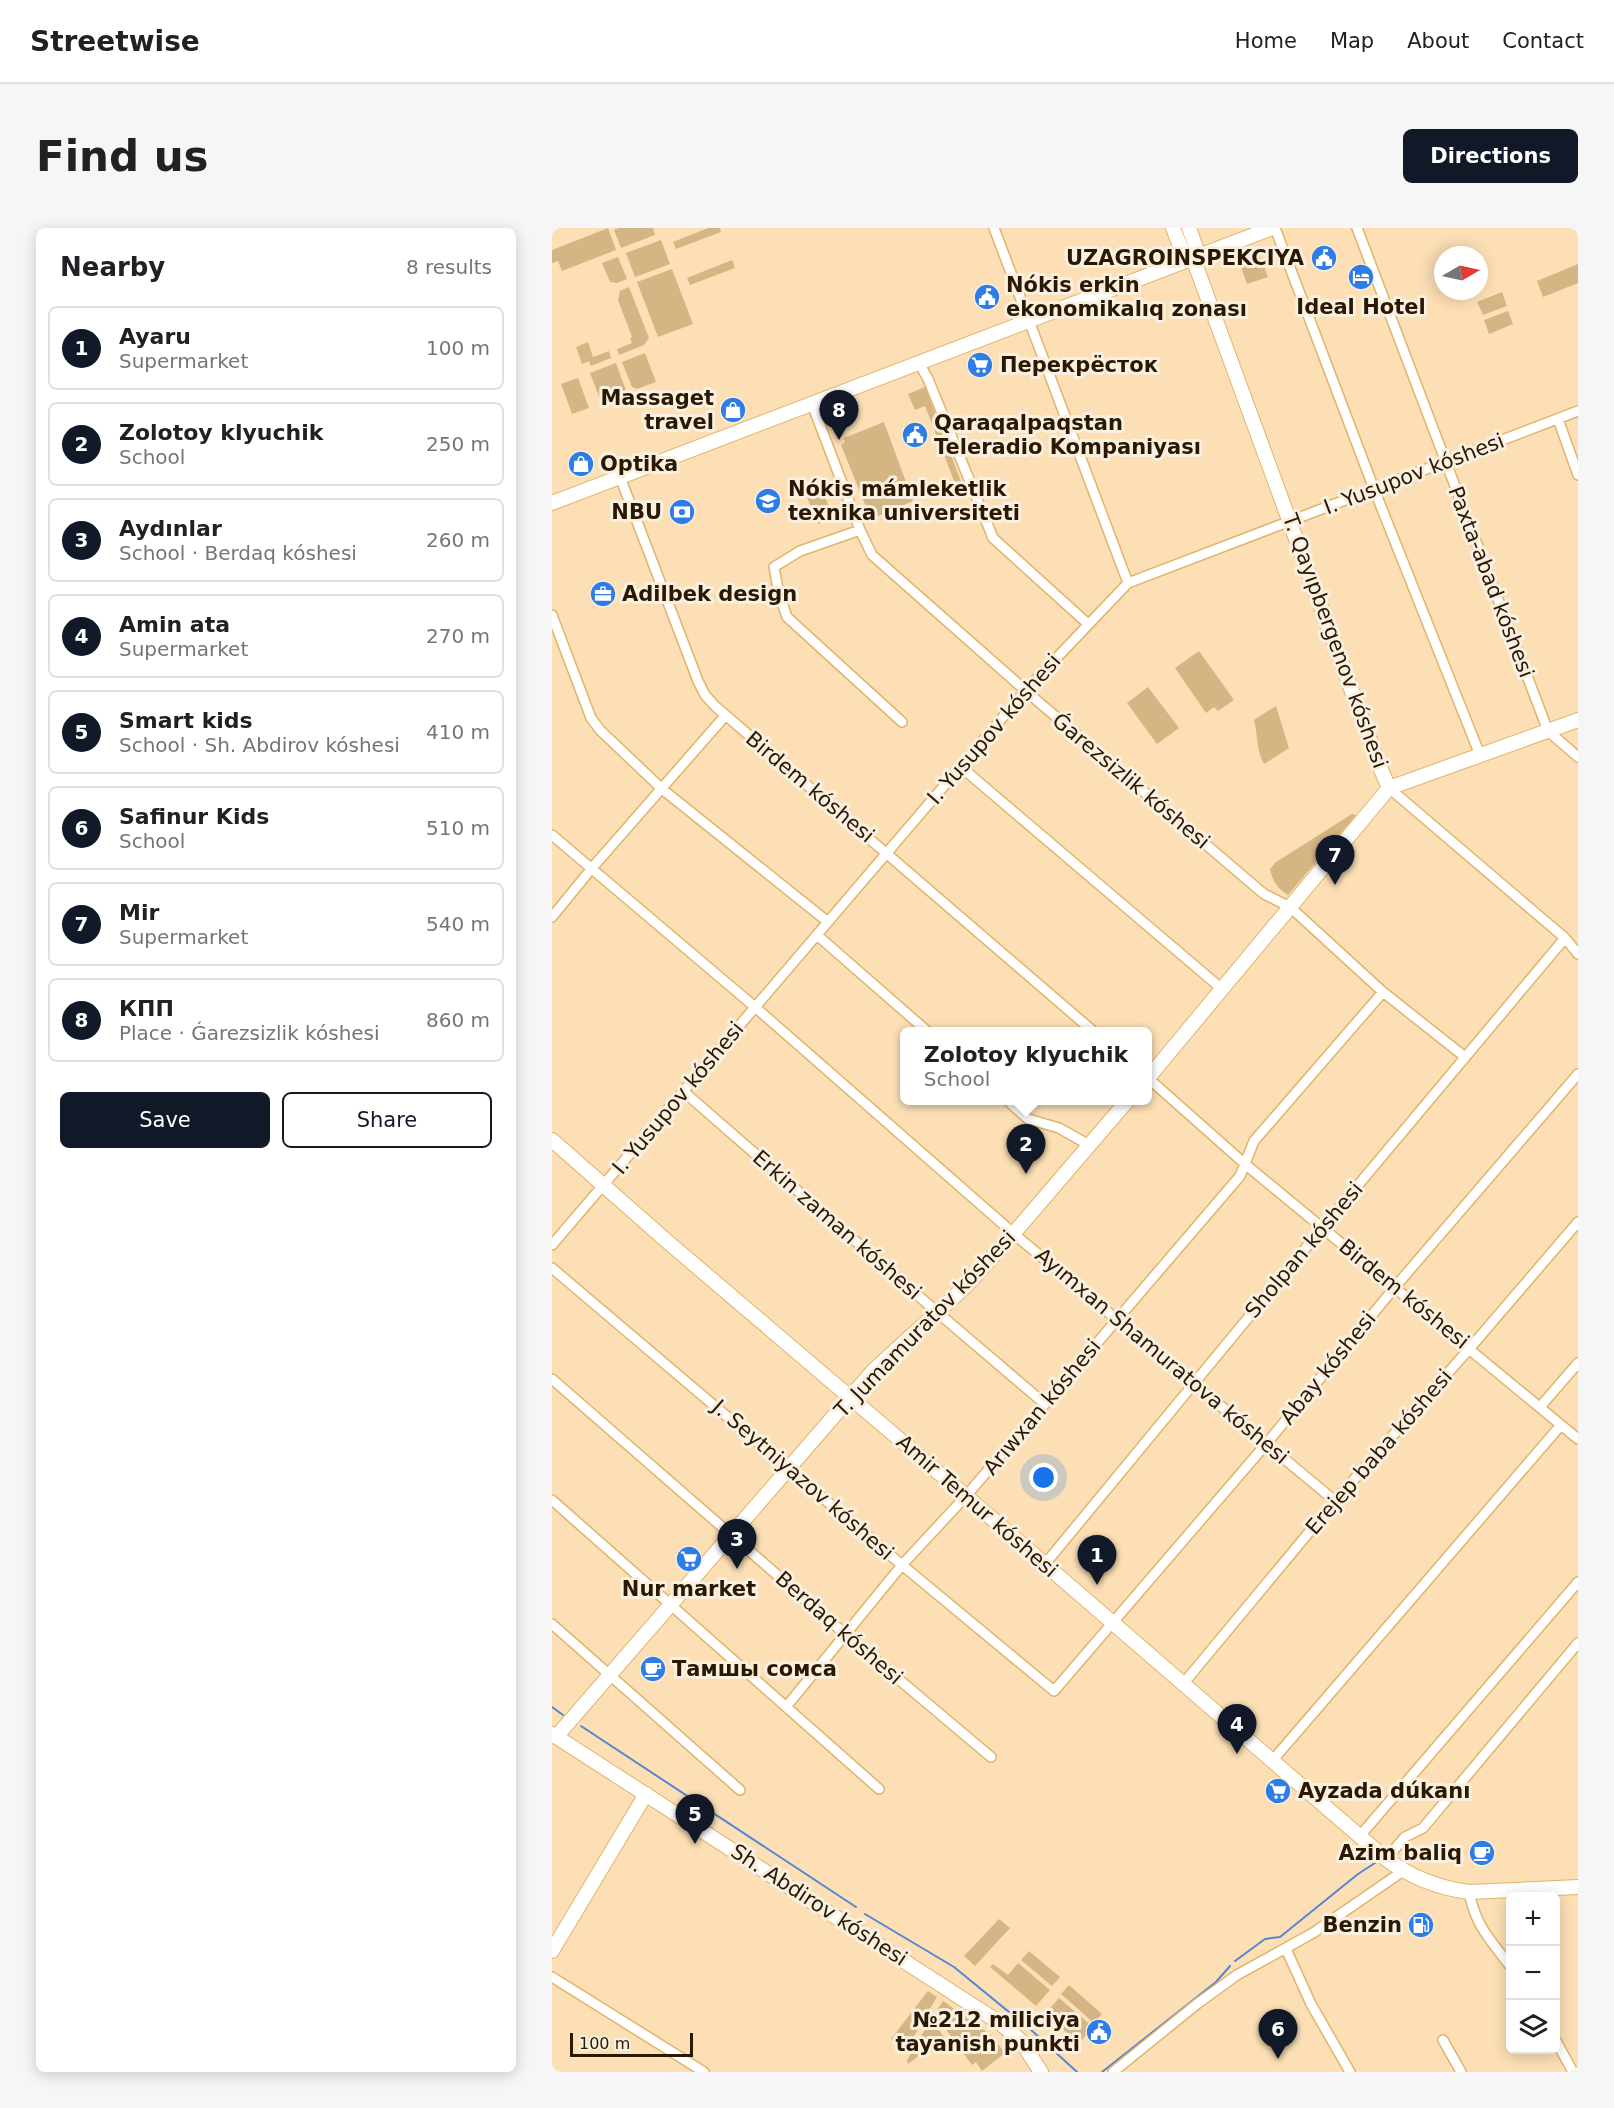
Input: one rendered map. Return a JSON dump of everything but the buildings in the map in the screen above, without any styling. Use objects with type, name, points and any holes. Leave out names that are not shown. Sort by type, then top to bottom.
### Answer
[{"type":"main road","name":"T. Qayıpbergenov kóshesi","points":[[1173,228],[1193,259],[1389,788]]},
{"type":"main road","name":"T. Qayıpbergenov kóshesi","points":[[1189,228],[1193,259]]},
{"type":"main road","points":[[552,503],[1274,228]]},
{"type":"main road","points":[[1152,1073],[1389,788],[1578,720]]},
{"type":"main road","name":"T. Jumamuratov kóshesi","points":[[554,1736],[610,1675],[873,1371],[967,1285],[1124,1105]]},
{"type":"main road","name":"Amir Temur kóshesi","points":[[552,1140],[1386,1860],[1423,1882],[1452,1890],[1469,1892],[1578,1887]]},
{"type":"main road","name":"Sh. Abdirov kóshesi","points":[[554,1736],[1000,2023],[1021,2041],[1041,2072]]},
{"type":"main road","points":[[552,1951],[646,1794]]},
{"type":"street","points":[[994,228],[1128,584]]},
{"type":"street","points":[[1274,228],[1374,489],[1480,755]]},
{"type":"street","name":"Paxta-abad kóshesi","points":[[1357,228],[1548,731],[1578,757]]},
{"type":"street","points":[[919,363],[928,379],[993,538],[1088,624]]},
{"type":"street","name":"Ǵarezsizlik kóshesi","points":[[812,404],[860,530],[872,555],[1264,894],[1290,907],[1383,992],[1465,1057]]},
{"type":"street","name":"I. Yusupov kóshesi","points":[[552,1245],[1026,690],[1128,584],[1578,411]]},
{"type":"street","points":[[1558,419],[1578,475]]},
{"type":"street","name":"Birdem kóshesi","points":[[620,477],[705,695],[725,716],[887,852],[1088,1027]]},
{"type":"street","points":[[860,530],[800,551],[774,567],[779,594],[787,616],[902,722]]},
{"type":"street","points":[[552,615],[591,718],[600,730],[662,789],[828,922]]},
{"type":"street","points":[[552,917],[725,716]]},
{"type":"street","points":[[961,767],[1222,989]]},
{"type":"street","name":"T. Qayıpbergenov kóshesi","points":[[1389,788],[1565,938],[1578,954]]},
{"type":"street","name":"Ayımxan Shamuratova kóshesi","points":[[552,835],[755,1007],[1116,1320],[1195,1382],[1335,1501]]},
{"type":"street","points":[[817,935],[922,1027]]},
{"type":"street","name":"Sholpan kóshesi","points":[[1045,1564],[1565,938]]},
{"type":"street","name":"Arıwxan kóshesi","points":[[786,1707],[902,1565],[1046,1404],[1240,1176],[1254,1141],[1383,992]]},
{"type":"street","name":"Abay kóshesi","points":[[1054,1691],[1267,1443],[1395,1287],[1578,1074]]},
{"type":"street","name":"Birdem kóshesi","points":[[1152,1082],[1245,1164],[1578,1439]]},
{"type":"street","name":"Erkin zaman kóshesi","points":[[683,1091],[1046,1404]]},
{"type":"street","points":[[1012,1105],[1028,1119],[1059,1128],[1089,1145]]},
{"type":"street","name":"Erejep baba kóshesi","points":[[1183,1684],[1335,1501],[1578,1222]]},
{"type":"street","name":"J. Seytniyazov kóshesi","points":[[552,1268],[1054,1691]]},
{"type":"street","points":[[1540,1407],[1578,1363]]},
{"type":"street","name":"Berdaq kóshesi","points":[[552,1379],[845,1634],[991,1757]]},
{"type":"street","points":[[1272,1761],[1561,1425]]},
{"type":"street","points":[[552,1500],[879,1789]]},
{"type":"street","points":[[1359,1837],[1578,1582]]},
{"type":"street","points":[[552,1624],[740,1790]]},
{"type":"street","points":[[1386,1860],[1405,1837],[1424,1828],[1578,1643]]},
{"type":"street","points":[[1113,2072],[1229,1981],[1286,1949],[1403,1871]]},
{"type":"street","points":[[1469,1892],[1475,1916],[1485,1936],[1506,1961]]},
{"type":"street","points":[[1286,1949],[1311,2004],[1350,2072]]},
{"type":"street","points":[[552,1977],[704,2072]]},
{"type":"street","points":[[1443,2040],[1461,2072]]},
{"type":"street","points":[[1560,2049],[1573,2072]]},
{"type":"shaded area","points":[[608,228],[616,250],[562,271],[558,261],[552,263],[552,250]]},
{"type":"shaded area","points":[[653,228],[655,235],[621,248],[614,230]]},
{"type":"shaded area","points":[[708,228],[720,228],[721,232],[676,249],[673,242]]},
{"type":"shaded area","points":[[661,240],[670,264],[635,277],[626,253]]},
{"type":"shaded area","points":[[1260,256],[1268,277],[1247,284],[1240,264]]},
{"type":"shaded area","points":[[618,257],[627,279],[617,283],[610,282],[602,263]]},
{"type":"shaded area","points":[[732,260],[735,268],[690,285],[687,278]]},
{"type":"shaded area","points":[[1578,264],[1578,283],[1543,297],[1537,281]]},
{"type":"shaded area","points":[[672,269],[693,324],[658,337],[637,282]]},
{"type":"shaded area","points":[[629,287],[649,338],[644,345],[619,355],[617,349],[632,343],[630,338],[632,337],[618,300],[620,291]]},
{"type":"shaded area","points":[[1502,292],[1507,306],[1483,315],[1477,302],[1488,300],[1488,298]]},
{"type":"shaded area","points":[[1508,311],[1513,324],[1489,334],[1484,320]]},
{"type":"shaded area","points":[[588,342],[593,357],[609,351],[611,358],[591,366],[589,361],[582,364],[576,347]]},
{"type":"shaded area","points":[[645,353],[656,382],[637,389],[632,387],[622,362]]},
{"type":"shaded area","points":[[616,363],[627,393],[601,402],[590,373]]},
{"type":"shaded area","points":[[578,378],[589,408],[572,414],[561,384]]},
{"type":"shaded area","points":[[925,387],[962,484],[956,486],[925,406],[915,410],[908,394]]},
{"type":"shaded area","points":[[884,422],[913,501],[871,519],[841,445],[845,442],[844,438]]},
{"type":"shaded area","points":[[822,489],[833,518],[818,524],[806,495]]},
{"type":"shaded area","points":[[1199,651],[1234,700],[1218,711],[1214,707],[1206,713],[1175,668]]},
{"type":"shaded area","points":[[1148,687],[1179,728],[1157,744],[1127,703]]},
{"type":"shaded area","points":[[1276,706],[1289,748],[1264,764],[1258,748],[1254,720]]},
{"type":"shaded area","points":[[1352,814],[1356,815],[1288,895],[1281,890],[1274,881],[1270,869],[1276,862]]},
{"type":"shaded area","points":[[999,1919],[1010,1928],[975,1966],[964,1956]]},
{"type":"shaded area","points":[[1029,1951],[1060,1977],[1052,1986],[1021,1960]]},
{"type":"shaded area","points":[[1018,1963],[1050,1990],[1036,2006],[990,1967],[993,1964],[1008,1975]]},
{"type":"shaded area","points":[[1069,1985],[1102,2014],[1094,2023],[1061,1994]]},
{"type":"shaded area","points":[[928,1991],[937,1997],[907,2048],[891,2039]]},
{"type":"shaded area","points":[[1059,1998],[1093,2027],[1079,2043],[1045,2014]]},
{"type":"shaded area","points":[[943,2001],[991,2035],[1005,2053],[982,2071],[976,2062],[972,2065],[938,2019],[937,2010]]},
{"type":"shaded area","points":[[931,2019],[944,2037],[908,2064],[907,2060]]},
{"type":"waterway","points":[[552,1707],[563,1715]]},
{"type":"waterway","points":[[581,1726],[856,1907]]},
{"type":"waterway","points":[[1235,1961],[1265,1939],[1280,1937],[1375,1863]]},
{"type":"waterway","points":[[865,1914],[954,1967],[1020,2021]]},
{"type":"waterway","points":[[1102,2072],[1216,1982],[1230,1966]]},
{"type":"waterway","points":[[1029,2028],[1077,2072]]},
{"type":"place","name":"UZAGROINSPEKCIYA","points":[[1324,258]]},
{"type":"place","name":"Ideal Hotel","points":[[1361,277]]},
{"type":"place","name":"Nókis erkin ekonomikalıq zonası","points":[[987,297]]},
{"type":"place","name":"Перекрёсток","points":[[980,365]]},
{"type":"place","name":"Massaget travel","points":[[733,410]]},
{"type":"place","name":"Qaraqalpaqstan Teleradio Kompaniyası","points":[[915,435]]},
{"type":"place","name":"КПП","points":[[839,440]]},
{"type":"place","name":"Optika","points":[[581,464]]},
{"type":"place","name":"Nókis mámleketlik texnika universiteti","points":[[768,501]]},
{"type":"place","name":"NBU","points":[[682,512]]},
{"type":"place","name":"Adilbek design","points":[[603,594]]},
{"type":"place","name":"Mir","points":[[1335,885]]},
{"type":"place","name":"Zolotoy klyuchik","points":[[1026,1174]]},
{"type":"place","name":"Nur market","points":[[689,1559]]},
{"type":"place","name":"Aydınlar","points":[[737,1569]]},
{"type":"place","name":"Ayaru","points":[[1097,1585]]},
{"type":"place","name":"Тамшы сомса","points":[[653,1669]]},
{"type":"place","name":"Amin ata","points":[[1237,1754]]},
{"type":"place","name":"Ayzada dúkanı","points":[[1278,1791]]},
{"type":"place","name":"Smart kids","points":[[695,1844]]},
{"type":"place","name":"Azim baliq","points":[[1482,1853]]},
{"type":"place","name":"Benzin","points":[[1421,1925]]},
{"type":"place","name":"№212 miliciya tayanish punkti","points":[[1099,2032]]},
{"type":"place","name":"Safinur Kids","points":[[1278,2059]]}]
